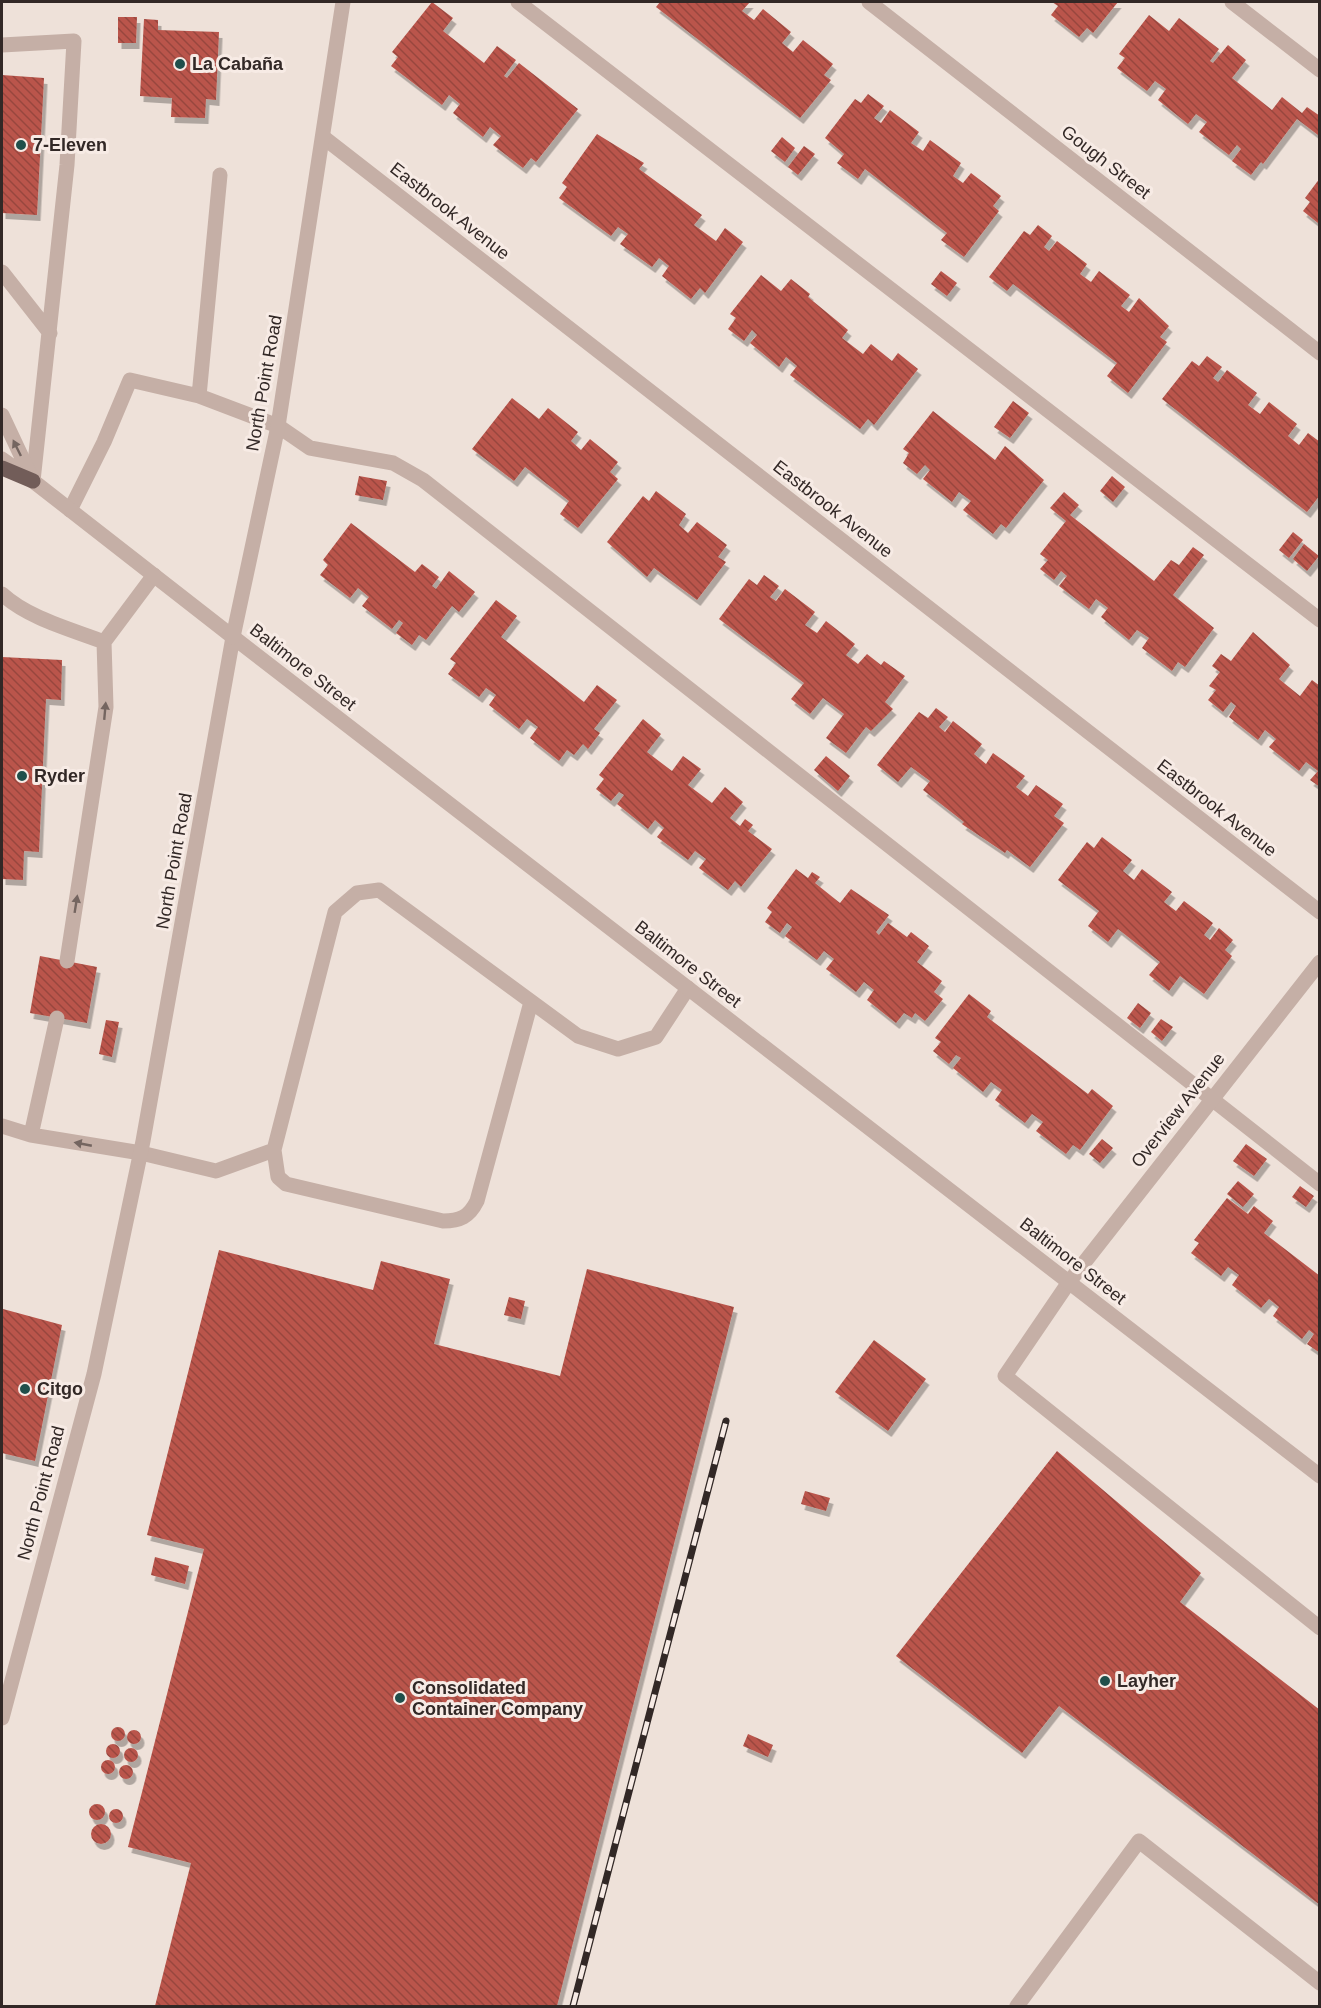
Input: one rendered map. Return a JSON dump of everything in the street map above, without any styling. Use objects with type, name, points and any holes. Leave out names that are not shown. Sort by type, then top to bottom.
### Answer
[{"type":"main road","points":[[2,468],[33,481]]},
{"type":"street","name":"North Point Road","points":[[2,1718],[94,1374],[141,1153],[233,637],[278,426],[343,2]]},
{"type":"street","points":[[518,2],[1320,620]]},
{"type":"street","name":"Gough Street","points":[[869,2],[1320,353]]},
{"type":"street","points":[[1232,2],[1320,70]]},
{"type":"street","points":[[2,45],[74,41],[67,165],[33,481]]},
{"type":"street","name":"Eastbrook Avenue","points":[[323,137],[1320,912]]},
{"type":"street","points":[[199,396],[220,175]]},
{"type":"street","points":[[2,272],[50,333]]},
{"type":"street","points":[[70,510],[104,442],[130,381],[199,396],[278,426],[310,448],[393,464],[423,480],[1210,1100],[1320,1184]]},
{"type":"street","name":"Baltimore Street","points":[[2,415],[33,481]]},
{"type":"street","name":"Baltimore Street","points":[[2,459],[1320,1476]]},
{"type":"street","points":[[68,962],[106,706],[104,642],[154,575]]},
{"type":"street","points":[[2,594],[10,602],[61,626],[104,642]]},
{"type":"street","points":[[531,1002],[477,1201],[472,1211],[459,1221],[443,1221],[286,1184],[278,1177],[274,1150],[335,912],[357,892],[379,890],[578,1036],[618,1049],[656,1037],[688,988]]},
{"type":"street","name":"Overview Avenue","points":[[1320,962],[1069,1282],[1005,1376],[1320,1628]]},
{"type":"street","points":[[31,1135],[57,1018]]},
{"type":"street","points":[[2,1126],[31,1135],[141,1153],[216,1171],[274,1150]]},
{"type":"street","points":[[1017,2007],[1139,1841],[1320,1983]]},
{"type":"building","points":[[432,2],[453,18],[443,31],[484,63],[497,46],[516,60],[504,76],[507,78],[519,63],[578,109],[536,162],[531,158],[523,168],[493,145],[501,136],[490,127],[483,137],[453,113],[460,104],[449,95],[442,105],[391,66],[398,57],[392,52]]},
{"type":"building","points":[[660,2],[750,2],[742,11],[754,20],[763,9],[791,32],[782,43],[793,52],[803,40],[833,64],[824,75],[831,80],[800,118],[656,7]]},
{"type":"building","points":[[1052,2],[1118,2],[1093,33],[1087,28],[1079,37],[1051,15],[1058,6]]},
{"type":"building","points":[[1149,15],[1169,31],[1179,18],[1219,49],[1210,61],[1213,63],[1228,45],[1246,60],[1232,78],[1272,110],[1282,97],[1302,113],[1307,107],[1320,116],[1320,133],[1318,135],[1297,119],[1263,164],[1261,162],[1251,175],[1232,161],[1241,149],[1237,145],[1229,155],[1199,132],[1207,122],[1196,114],[1188,124],[1158,100],[1166,89],[1155,81],[1147,91],[1117,68],[1125,58],[1119,54]]},
{"type":"building","points":[[118,17],[137,17],[136,43],[118,43]]},
{"type":"building","name":"La Cabaña","points":[[144,19],[158,20],[158,30],[219,32],[216,100],[206,99],[205,118],[171,117],[172,98],[140,96]]},
{"type":"building","name":"7-Eleven","points":[[2,75],[44,78],[37,215],[2,213]]},
{"type":"building","points":[[868,94],[884,106],[874,118],[881,123],[890,110],[919,132],[911,143],[923,151],[930,140],[961,163],[953,176],[963,183],[971,173],[1001,196],[993,206],[999,211],[964,257],[941,240],[947,233],[865,169],[858,179],[837,163],[844,154],[825,138],[855,99],[861,103]]},
{"type":"building","points":[[597,134],[644,163],[639,169],[702,215],[694,225],[716,241],[725,228],[743,242],[705,293],[700,288],[691,299],[662,276],[669,266],[659,258],[652,267],[620,244],[628,234],[618,227],[611,236],[559,198],[567,187],[562,183]]},
{"type":"building","points":[[782,137],[795,148],[785,162],[771,151]]},
{"type":"building","points":[[804,146],[815,154],[798,175],[788,167]]},
{"type":"building","points":[[1320,178],[1320,221],[1318,223],[1303,211],[1310,202],[1305,198]]},
{"type":"building","points":[[1038,225],[1052,236],[1044,247],[1049,251],[1057,241],[1087,264],[1080,274],[1091,282],[1099,271],[1130,295],[1121,306],[1129,312],[1139,298],[1169,326],[1160,337],[1167,342],[1128,393],[1107,376],[1117,363],[1013,284],[1007,291],[989,277],[1024,231],[1030,235]]},
{"type":"building","points":[[941,271],[957,283],[947,296],[931,284]]},
{"type":"building","points":[[761,275],[781,291],[791,279],[810,294],[808,297],[848,330],[842,338],[863,354],[871,344],[892,361],[898,353],[918,369],[874,425],[868,419],[860,429],[790,375],[797,366],[786,357],[779,367],[750,343],[757,335],[752,330],[744,341],[728,329],[736,318],[730,314]]},
{"type":"building","points":[[1207,356],[1222,367],[1213,378],[1218,382],[1227,370],[1257,393],[1248,405],[1260,414],[1269,402],[1297,424],[1288,436],[1299,445],[1308,433],[1320,442],[1320,495],[1307,512],[1162,399],[1192,361],[1199,366]]},
{"type":"building","points":[[512,398],[539,419],[548,408],[578,432],[571,441],[581,450],[590,439],[618,462],[610,472],[618,479],[578,528],[560,514],[569,501],[525,467],[514,481],[472,449]]},
{"type":"building","points":[[1013,401],[1029,413],[1010,438],[994,427]]},
{"type":"building","points":[[933,411],[995,460],[1005,446],[1044,480],[1006,528],[1001,524],[993,534],[963,510],[971,501],[959,492],[952,502],[923,479],[930,470],[925,465],[917,474],[903,463],[909,453],[903,449]]},
{"type":"building","points":[[359,476],[387,481],[383,500],[355,495]]},
{"type":"building","points":[[1112,476],[1125,487],[1113,502],[1100,491]]},
{"type":"building","points":[[656,491],[686,514],[679,525],[688,533],[697,522],[727,545],[718,557],[726,562],[697,600],[654,568],[647,577],[607,542],[643,496],[649,501]]},
{"type":"building","points":[[1064,492],[1079,505],[1070,515],[1154,581],[1171,560],[1179,565],[1193,547],[1204,555],[1173,595],[1214,628],[1185,667],[1178,662],[1172,671],[1142,648],[1149,638],[1137,630],[1129,640],[1101,617],[1108,608],[1096,599],[1089,609],[1059,586],[1067,576],[1061,571],[1054,580],[1040,569],[1048,560],[1040,554],[1066,521],[1050,508]]},
{"type":"building","points":[[351,523],[415,572],[422,564],[439,577],[432,586],[436,589],[449,571],[475,592],[459,612],[452,606],[426,640],[419,635],[412,645],[396,633],[403,623],[399,620],[392,629],[362,606],[369,597],[358,588],[350,598],[320,575],[328,565],[323,560]]},
{"type":"building","points":[[1293,532],[1303,540],[1289,558],[1279,550]]},
{"type":"building","points":[[1304,544],[1319,556],[1307,571],[1293,559]]},
{"type":"building","points":[[764,575],[779,586],[770,597],[776,601],[785,589],[815,612],[805,625],[817,633],[826,621],[855,644],[846,655],[858,664],[867,654],[881,665],[884,661],[905,676],[885,702],[893,709],[871,731],[866,727],[846,753],[826,738],[844,714],[823,698],[810,714],[791,699],[804,683],[719,619],[749,579],[757,585]]},
{"type":"building","points":[[496,600],[517,616],[501,637],[584,702],[597,685],[617,700],[594,729],[600,733],[588,749],[583,744],[574,755],[567,750],[559,761],[530,738],[538,727],[527,719],[519,729],[489,705],[496,695],[486,688],[479,697],[448,674],[456,663],[450,659]]},
{"type":"building","points":[[1253,632],[1290,665],[1279,679],[1300,696],[1312,680],[1320,686],[1320,787],[1310,780],[1318,771],[1306,762],[1299,771],[1269,747],[1276,739],[1265,730],[1258,740],[1229,717],[1236,706],[1231,702],[1223,712],[1208,700],[1216,690],[1209,686],[1220,672],[1212,666],[1221,654],[1231,661]]},
{"type":"building","name":"Ryder","points":[[2,657],[62,660],[61,700],[46,699],[39,852],[24,851],[23,880],[2,879]]},
{"type":"building","points":[[936,708],[948,717],[939,727],[945,732],[953,721],[982,744],[974,754],[986,764],[993,753],[1025,776],[1016,787],[1028,796],[1036,785],[1063,804],[1054,816],[1064,823],[1030,867],[1007,850],[1005,853],[962,824],[964,822],[923,790],[930,781],[911,767],[898,782],[877,765],[919,712],[928,718]]},
{"type":"building","points":[[643,719],[661,734],[647,752],[672,771],[683,756],[701,769],[688,785],[712,803],[725,787],[743,802],[730,818],[740,826],[745,819],[753,825],[748,831],[772,849],[741,887],[735,881],[728,890],[699,868],[706,859],[695,851],[688,860],[657,837],[664,828],[655,820],[648,829],[617,804],[624,795],[619,792],[611,801],[596,789],[604,779],[599,775]]},
{"type":"building","points":[[826,756],[850,776],[838,791],[814,770]]},
{"type":"building","points":[[1102,837],[1132,860],[1123,871],[1134,880],[1142,869],[1172,892],[1164,902],[1176,911],[1184,901],[1213,923],[1204,935],[1210,940],[1219,928],[1233,940],[1225,950],[1232,956],[1204,994],[1180,976],[1169,991],[1149,975],[1160,962],[1118,929],[1108,942],[1088,926],[1099,911],[1058,880],[1087,842],[1094,848]]},
{"type":"building","points":[[796,869],[808,878],[812,872],[820,877],[815,883],[840,903],[851,889],[889,915],[876,932],[879,935],[888,923],[907,937],[911,932],[929,946],[917,962],[942,981],[934,992],[943,999],[925,1021],[915,1013],[912,1018],[904,1013],[896,1023],[867,1000],[874,990],[864,982],[856,992],[826,969],[834,959],[824,951],[817,960],[785,936],[792,927],[787,923],[780,933],[765,922],[772,912],[767,908]]},
{"type":"building","points":[[40,956],[97,967],[87,1023],[30,1013]]},
{"type":"building","points":[[969,994],[991,1011],[987,1017],[1088,1094],[1092,1089],[1113,1106],[1080,1150],[1073,1145],[1066,1154],[1036,1131],[1043,1122],[1032,1114],[1025,1123],[995,1100],[1002,1090],[991,1082],[983,1092],[953,1068],[961,1058],[956,1055],[949,1064],[933,1051],[941,1042],[935,1038]]},
{"type":"building","points":[[1138,1003],[1151,1013],[1140,1028],[1127,1018]]},
{"type":"building","points":[[1161,1019],[1173,1027],[1162,1041],[1151,1032]]},
{"type":"building","points":[[106,1020],[119,1022],[112,1057],[99,1054]]},
{"type":"building","points":[[1102,1139],[1113,1148],[1100,1163],[1089,1154]]},
{"type":"building","points":[[1246,1144],[1267,1159],[1254,1176],[1233,1161]]},
{"type":"building","points":[[1238,1181],[1254,1194],[1243,1207],[1227,1194]]},
{"type":"building","points":[[1300,1186],[1314,1196],[1306,1207],[1292,1197]]},
{"type":"building","points":[[1227,1198],[1248,1214],[1254,1206],[1273,1221],[1264,1233],[1320,1276],[1320,1353],[1307,1344],[1314,1334],[1309,1330],[1302,1339],[1273,1316],[1279,1307],[1269,1299],[1261,1308],[1232,1285],[1239,1275],[1228,1267],[1221,1276],[1191,1253],[1199,1243],[1194,1240]]},
{"type":"building","name":"Consolidated Container Company","points":[[219,1250],[373,1290],[381,1261],[450,1279],[434,1344],[560,1376],[587,1269],[734,1307],[557,2006],[155,2006],[191,1863],[128,1847],[204,1549],[147,1535]]},
{"type":"building","points":[[509,1297],[525,1301],[521,1319],[504,1315]]},
{"type":"building","name":"Citgo","points":[[3,1309],[62,1325],[35,1461],[2,1453]]},
{"type":"building","points":[[874,1340],[926,1379],[888,1431],[835,1392]]},
{"type":"building","name":"Layher","points":[[1057,1451],[1201,1573],[1180,1602],[1320,1710],[1320,1905],[1059,1706],[1022,1753],[896,1656]]},
{"type":"building","points":[[805,1491],[830,1498],[826,1511],[801,1504]]},
{"type":"building","points":[[155,1557],[189,1566],[185,1584],[151,1575]]},
{"type":"building","points":[[118,1727],[123,1729],[125,1734],[123,1739],[118,1741],[113,1739],[111,1734],[113,1729]]},
{"type":"building","points":[[131,1730],[137,1730],[141,1737],[137,1744],[131,1744],[127,1740],[127,1734]]},
{"type":"building","points":[[748,1734],[773,1745],[768,1757],[743,1746]]},
{"type":"building","points":[[110,1744],[116,1744],[120,1751],[116,1758],[110,1758],[106,1754],[106,1748]]},
{"type":"building","points":[[131,1748],[136,1750],[138,1755],[136,1760],[131,1762],[126,1760],[124,1755],[126,1750]]},
{"type":"building","points":[[105,1760],[111,1760],[115,1767],[111,1774],[105,1774],[101,1770],[101,1764]]},
{"type":"building","points":[[126,1765],[131,1767],[133,1772],[131,1777],[126,1779],[121,1777],[119,1772],[121,1767]]},
{"type":"building","points":[[97,1804],[103,1806],[105,1812],[103,1818],[97,1820],[91,1818],[89,1812],[91,1806]]},
{"type":"building","points":[[113,1809],[119,1809],[123,1816],[119,1823],[113,1823],[109,1819],[109,1813]]},
{"type":"building","points":[[101,1824],[108,1827],[111,1834],[108,1841],[101,1844],[94,1841],[91,1834],[94,1827]]},
{"type":"railway","points":[[573,2006],[726,1421]]},
{"type":"place","name":"La Cabaña","points":[[180,64]]},
{"type":"place","name":"7-Eleven","points":[[21,145]]},
{"type":"place","name":"Ryder","points":[[22,776]]},
{"type":"place","name":"Citgo","points":[[25,1389]]},
{"type":"place","name":"Layher","points":[[1105,1681]]},
{"type":"place","name":"Consolidated Container Company","points":[[400,1698]]}]
